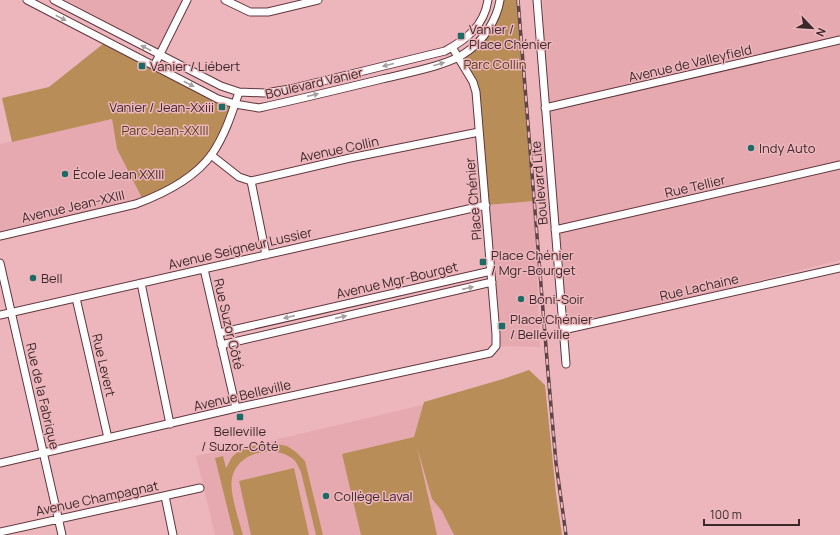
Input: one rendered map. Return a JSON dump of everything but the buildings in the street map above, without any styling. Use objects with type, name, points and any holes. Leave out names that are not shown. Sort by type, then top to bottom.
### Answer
[{"type":"street","name":"Boulevard Vanier","points":[[27,0],[218,99],[235,104],[260,108],[408,73],[452,60],[469,50],[488,30],[495,16],[500,0]]},
{"type":"street","name":"Boulevard Vanier","points":[[54,0],[221,86],[239,92],[265,94],[445,51],[463,41],[476,29],[487,9],[488,0]]},
{"type":"street","points":[[154,66],[187,0]]},
{"type":"street","points":[[225,0],[250,12],[268,12],[318,0]]},
{"type":"street","name":"Boulevard Lite","points":[[537,0],[566,364]]},
{"type":"street","name":"Avenue de Valleyfield","points":[[545,108],[840,40]]},
{"type":"street","name":"Place Chénier","points":[[452,47],[475,87],[496,334],[496,346],[490,353]]},
{"type":"street","name":"Avenue Jean-XXIII","points":[[0,236],[136,204],[156,197],[188,178],[211,155],[221,139],[239,92]]},
{"type":"street","name":"Avenue Collin","points":[[251,181],[350,158],[479,132]]},
{"type":"street","points":[[211,155],[239,176],[251,181],[266,255]]},
{"type":"street","name":"Rue Tellier","points":[[555,230],[840,165]]},
{"type":"street","name":"Avenue Seigneur Lussier","points":[[0,315],[486,205]]},
{"type":"street","name":"Rue de la Fabrique","points":[[0,263],[62,535]]},
{"type":"street","name":"Rue Lachaine","points":[[563,330],[840,268]]},
{"type":"street","name":"Rue Suzor Côté","points":[[204,269],[236,408]]},
{"type":"street","name":"Avenue Mgr-Bourget","points":[[219,333],[491,271]]},
{"type":"street","name":"Avenue Mgr-Bourget","points":[[221,345],[492,282]]},
{"type":"street","points":[[141,283],[170,424]]},
{"type":"street","name":"Rue Levert","points":[[76,298],[108,438]]},
{"type":"street","points":[[309,312],[311,324]]},
{"type":"street","name":"Avenue Belleville","points":[[0,463],[236,408],[490,353]]},
{"type":"street","name":"Avenue Champagnat","points":[[0,532],[200,488]]},
{"type":"street","points":[[164,496],[173,535]]},
{"type":"shaded area","points":[[66,0],[187,0],[159,55]]},
{"type":"shaded area","points":[[543,0],[840,0],[840,260],[563,330],[545,108]]},
{"type":"shaded area","name":"École Jean XXIII","points":[[112,119],[117,149],[143,200],[0,235],[0,144]]},
{"type":"shaded area","points":[[534,201],[540,347],[496,346],[486,205]]},
{"type":"shaded area","name":"Collège Laval","points":[[427,404],[453,535],[215,535],[196,456],[261,443]]},
{"type":"green space","name":"Parc Collin","points":[[500,0],[517,0],[534,201],[486,205],[476,85],[459,59],[481,39]]},
{"type":"green space","name":"Parc Jean-XXIII","points":[[103,44],[233,107],[210,155],[188,177],[143,200],[117,149],[112,119],[12,142],[2,98],[49,87]]},
{"type":"green space","points":[[529,370],[545,385],[556,494],[562,535],[454,535],[442,511],[432,499],[417,447],[437,535],[361,535],[342,454],[414,437],[424,402]]},
{"type":"green space","points":[[272,443],[287,446],[305,461],[323,535],[316,535],[301,472],[297,463],[282,453],[265,452],[248,457],[240,462],[235,469],[231,484],[243,535],[234,535],[215,458],[223,456],[226,468],[232,457],[241,450],[257,445]]},
{"type":"green space","points":[[294,468],[309,535],[251,535],[239,481]]},
{"type":"railway","points":[[518,0],[556,463],[566,535]]},
{"type":"place","name":"Vanier / Place Chénier","points":[[461,36]]},
{"type":"place","name":"Vanier / Liébert","points":[[142,66]]},
{"type":"place","name":"Vanier / Jean-Xxiii","points":[[222,107]]},
{"type":"place","name":"Indy Auto","points":[[751,148]]},
{"type":"place","name":"École Jean XXIII","points":[[65,174]]},
{"type":"place","name":"Place Chénier / Mgr-Bourget","points":[[483,262]]},
{"type":"place","name":"Bell","points":[[33,278]]},
{"type":"place","name":"Boni-Soir","points":[[521,299]]},
{"type":"place","name":"Place Chénier / Belleville","points":[[502,326]]},
{"type":"place","name":"Belleville / Suzor-Côté","points":[[240,417]]},
{"type":"place","name":"Collège Laval","points":[[326,496]]}]
